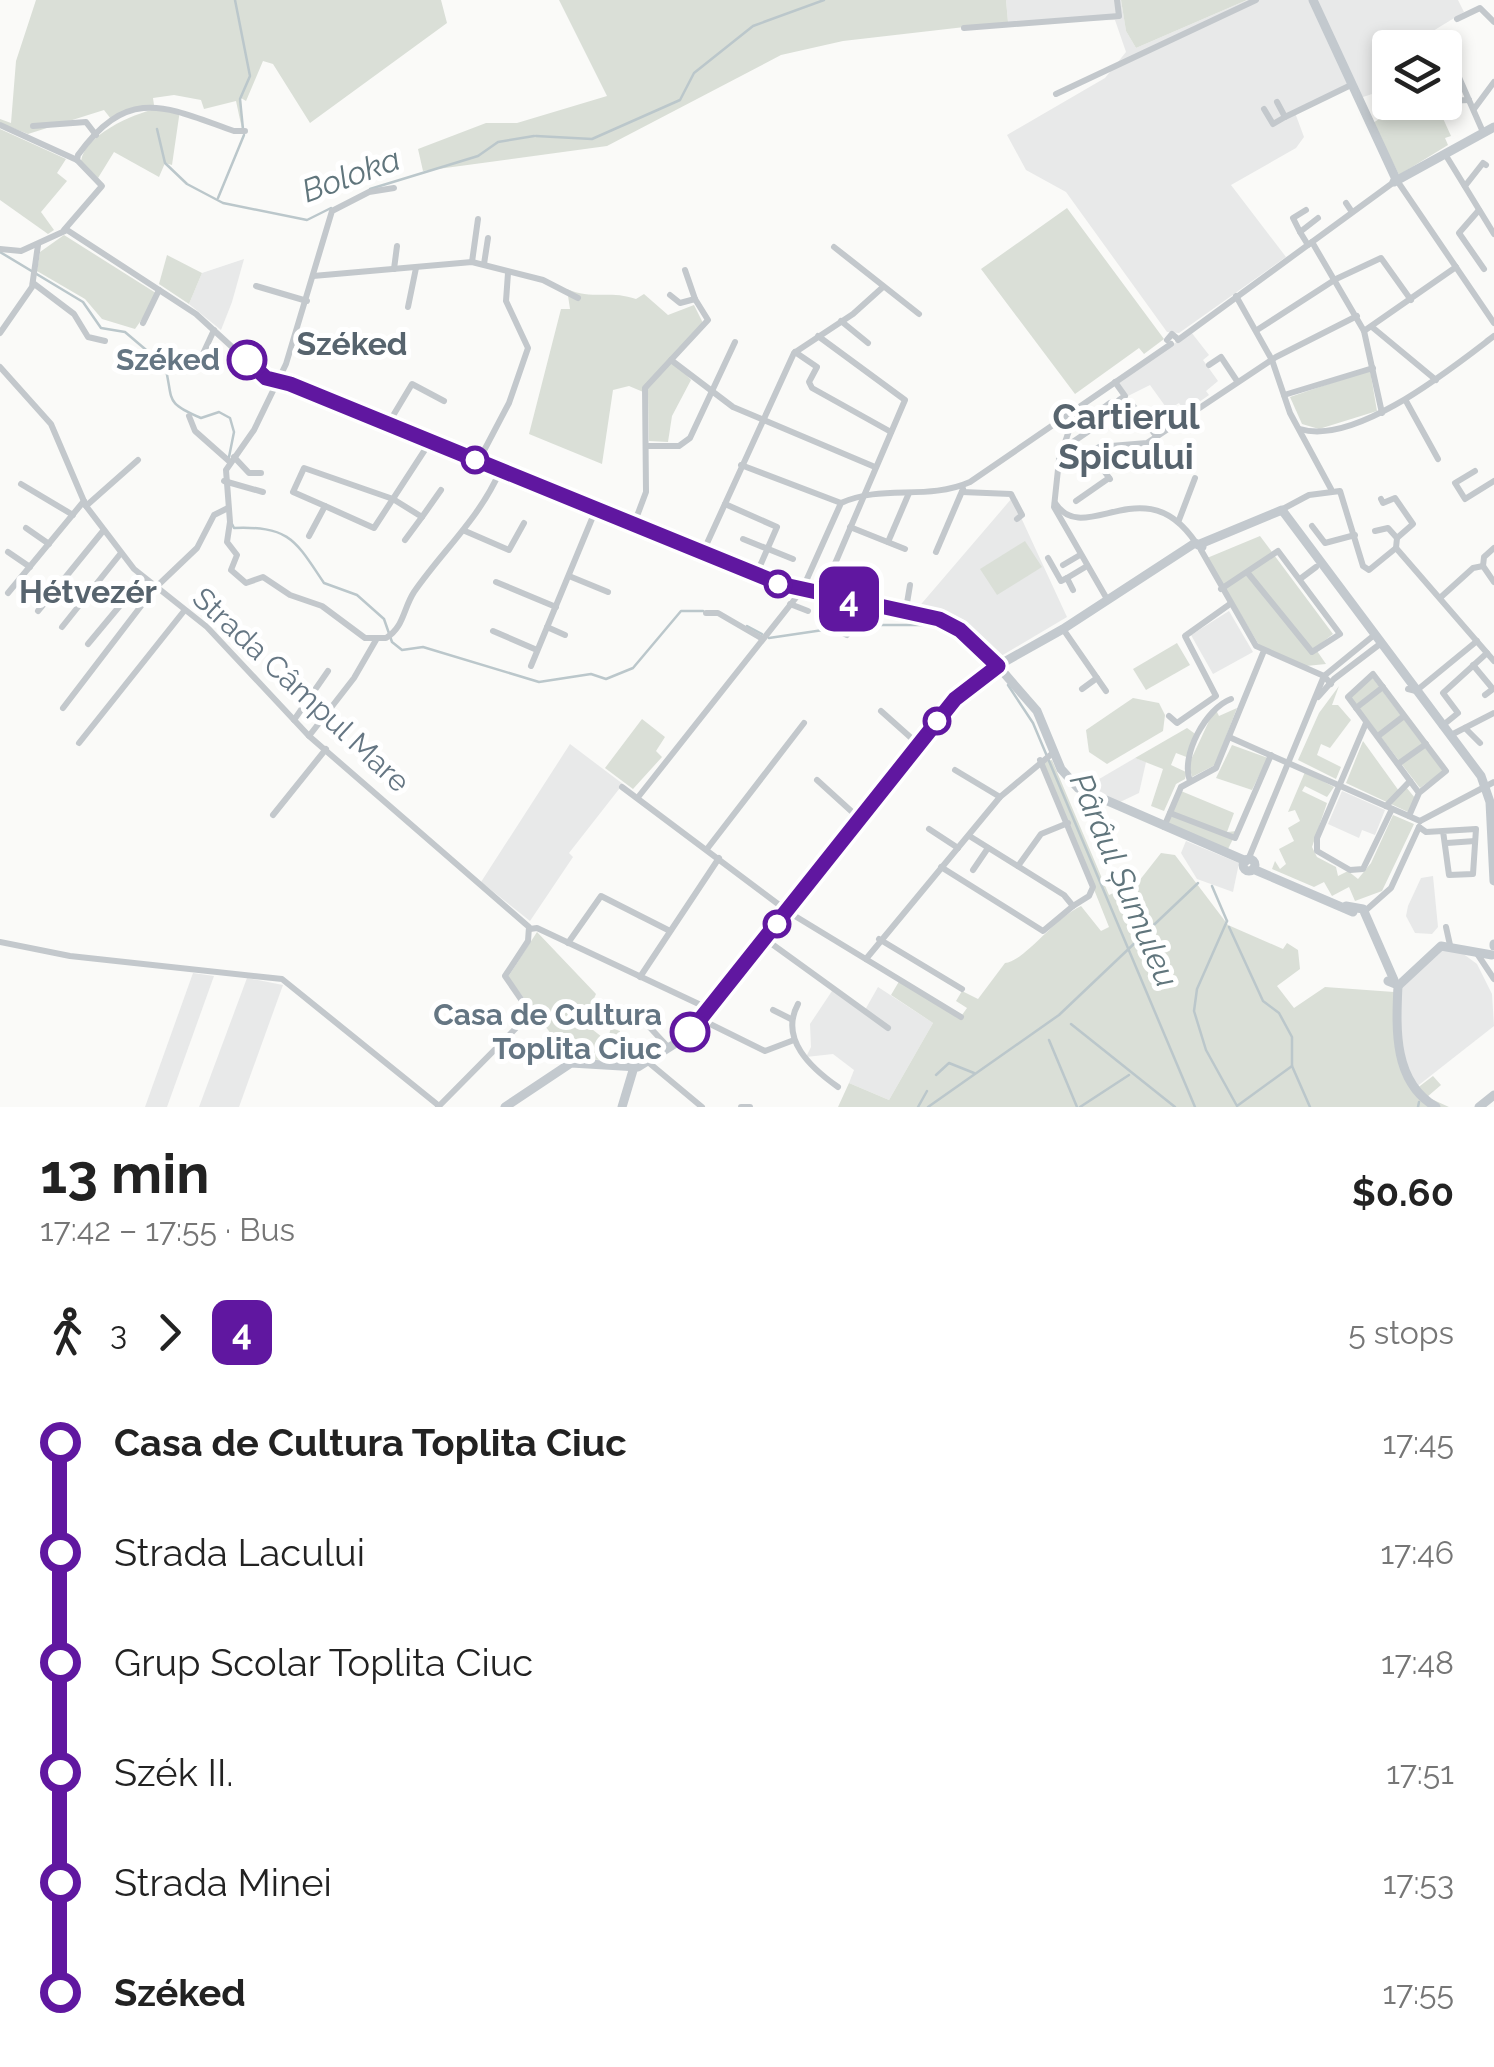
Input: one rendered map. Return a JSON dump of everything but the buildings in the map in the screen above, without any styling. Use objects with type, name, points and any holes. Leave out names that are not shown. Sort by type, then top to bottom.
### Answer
[{"type":"main road","points":[[1313,0],[1396,180],[1489,130]]},
{"type":"main road","points":[[505,1107],[538,1092],[574,1062],[634,1067],[669,1048],[702,1020],[726,982],[862,820],[951,705],[999,668],[1107,599],[1199,546],[1260,517],[1278,514]]},
{"type":"main road","points":[[1278,514],[1341,596]]},
{"type":"main road","points":[[1278,514],[1489,792]]},
{"type":"main road","points":[[999,668],[1036,711],[1047,756],[1078,788],[1129,814],[1359,911],[1394,984],[1404,1075],[1416,1094],[1436,1107]]},
{"type":"main road","points":[[1412,690],[1489,792],[1494,881]]},
{"type":"main road","points":[[1394,984],[1436,949],[1450,945],[1478,955],[1492,952]]},
{"type":"main road","points":[[622,1107],[634,1067]]},
{"type":"main road","points":[[1479,1107],[1494,1096]]},
{"type":"street","points":[[964,28],[1119,16],[1117,0]]},
{"type":"street","points":[[1056,94],[1256,0]]},
{"type":"street","points":[[1473,0],[1477,9],[1494,22]]},
{"type":"street","points":[[1457,19],[1477,9]]},
{"type":"street","points":[[1474,108],[1494,82]]},
{"type":"street","points":[[1462,83],[1489,130]]},
{"type":"street","points":[[1264,109],[1273,124],[1351,85]]},
{"type":"street","points":[[1462,100],[1470,100]]},
{"type":"street","points":[[1277,102],[1285,117]]},
{"type":"street","points":[[76,160],[96,135],[128,112],[162,107],[245,131]]},
{"type":"street","points":[[33,126],[86,122],[96,135]]},
{"type":"street","points":[[0,125],[76,160],[102,186],[64,230],[17,252],[0,249]]},
{"type":"street","points":[[1444,152],[1494,234]]},
{"type":"street","points":[[1465,186],[1483,163],[1486,166]]},
{"type":"street","points":[[936,552],[964,488],[1396,180],[1494,323]]},
{"type":"street","points":[[394,188],[369,192],[332,211],[278,381],[232,460],[227,542],[238,555],[233,574],[250,584],[266,578],[290,595],[322,606],[353,631],[376,640],[390,636],[413,594],[466,531],[500,471]]},
{"type":"street","points":[[1346,203],[1352,212]]},
{"type":"street","points":[[1306,210],[1293,218],[1357,316],[1368,329],[1384,334],[1436,380]]},
{"type":"street","points":[[1480,210],[1459,232],[1484,268]]},
{"type":"street","points":[[1300,232],[1318,218]]},
{"type":"street","points":[[472,262],[478,219]]},
{"type":"street","points":[[64,230],[160,290],[214,330],[266,378],[756,575],[802,590],[906,609],[955,627],[999,668]]},
{"type":"street","points":[[484,264],[488,238]]},
{"type":"street","points":[[0,333],[33,283],[38,244]]},
{"type":"street","points":[[394,269],[397,246]]},
{"type":"street","points":[[834,247],[919,314]]},
{"type":"street","points":[[1257,330],[1336,279],[1383,258],[1410,300]]},
{"type":"street","points":[[313,276],[472,262],[543,280],[578,298]]},
{"type":"street","points":[[408,307],[416,268]]},
{"type":"street","points":[[1368,329],[1456,268]]},
{"type":"street","points":[[634,524],[646,492],[645,388],[708,320],[695,300],[685,270]]},
{"type":"street","points":[[478,462],[508,404],[528,348],[506,300],[508,273]]},
{"type":"street","points":[[33,283],[74,314],[88,337],[106,341]]},
{"type":"street","points":[[256,286],[306,301]]},
{"type":"street","points":[[703,552],[795,352],[883,288]]},
{"type":"street","points":[[143,323],[160,290]]},
{"type":"street","points":[[670,295],[680,303],[695,300]]},
{"type":"street","points":[[1236,296],[1272,360],[1300,430],[1331,489],[1344,496],[1366,570],[1396,548],[1397,538],[1413,520],[1396,498],[1381,500]]},
{"type":"street","points":[[1060,460],[1070,464],[1105,446],[1145,444],[1212,392],[1357,316]]},
{"type":"street","points":[[840,321],[868,343]]},
{"type":"street","points":[[1368,329],[1382,413]]},
{"type":"street","points":[[196,371],[214,330]]},
{"type":"street","points":[[1369,342],[1384,334]]},
{"type":"street","points":[[818,336],[904,400],[822,594]]},
{"type":"street","points":[[1300,430],[1317,431],[1382,413],[1406,401],[1494,336]]},
{"type":"street","points":[[646,446],[685,442],[736,342]]},
{"type":"street","points":[[1215,348],[1237,381]]},
{"type":"street","points":[[795,352],[817,368],[809,382],[812,388],[890,432]]},
{"type":"street","points":[[1209,365],[1221,358]]},
{"type":"street","points":[[670,360],[712,392],[761,420],[875,467]]},
{"type":"street","name":"Strada Câmpul Mare","points":[[0,367],[51,424],[85,504],[142,578],[211,631],[310,736],[530,929],[537,928],[704,1006]]},
{"type":"street","points":[[1284,395],[1373,368]]},
{"type":"street","points":[[1094,415],[1126,396],[1115,382]]},
{"type":"street","points":[[388,424],[412,384],[444,401]]},
{"type":"street","points":[[1406,401],[1438,459]]},
{"type":"street","points":[[1131,403],[1157,437]]},
{"type":"street","points":[[1063,449],[1105,420],[1111,404]]},
{"type":"street","points":[[1074,413],[1060,460],[1054,501],[1058,518],[1107,599]]},
{"type":"street","points":[[189,416],[195,431],[249,473],[261,474]]},
{"type":"street","points":[[422,517],[393,498],[304,468],[294,492],[372,528],[393,498],[430,442]]},
{"type":"street","points":[[1076,501],[1110,479],[1089,451]]},
{"type":"street","points":[[8,593],[72,515],[138,460]]},
{"type":"street","points":[[741,466],[840,503]]},
{"type":"street","points":[[1475,471],[1455,484],[1465,499],[1494,480]]},
{"type":"street","points":[[1179,520],[1196,478]]},
{"type":"street","points":[[228,482],[263,492]]},
{"type":"street","points":[[20,484],[72,515]]},
{"type":"street","points":[[638,796],[802,590],[840,503],[864,492],[964,488],[1011,494],[1022,515],[1018,519]]},
{"type":"street","points":[[1278,514],[1288,502],[1331,489]]},
{"type":"street","points":[[405,540],[441,490]]},
{"type":"street","points":[[888,542],[909,493]]},
{"type":"street","points":[[1054,501],[1073,517],[1148,506],[1179,520],[1199,546],[1221,590],[1263,653],[1324,679]]},
{"type":"street","points":[[724,504],[778,527],[756,575]]},
{"type":"street","points":[[309,536],[325,506]]},
{"type":"street","points":[[63,708],[154,590],[200,545],[214,514],[228,508]]},
{"type":"street","points":[[531,666],[596,509]]},
{"type":"street","points":[[466,531],[510,550],[524,523]]},
{"type":"street","points":[[850,526],[905,549]]},
{"type":"street","points":[[1312,526],[1325,542],[1355,535]]},
{"type":"street","points":[[26,528],[49,544]]},
{"type":"street","points":[[1375,531],[1387,528],[1397,538]]},
{"type":"street","points":[[38,611],[103,531]]},
{"type":"street","points":[[743,539],[793,560]]},
{"type":"street","points":[[1396,548],[1494,660]]},
{"type":"street","points":[[1494,548],[1484,557],[1483,566],[1494,582]]},
{"type":"street","points":[[1221,590],[1278,551],[1340,633],[1314,652],[1297,638],[1248,572]]},
{"type":"street","points":[[8,552],[30,567]]},
{"type":"street","points":[[62,626],[121,552]]},
{"type":"street","points":[[1062,565],[1080,555]]},
{"type":"street","points":[[1048,558],[1060,581],[1087,566]]},
{"type":"street","points":[[1440,597],[1473,568],[1483,566]]},
{"type":"street","points":[[1300,580],[1316,567]]},
{"type":"street","points":[[569,576],[608,592]]},
{"type":"street","points":[[88,644],[142,578]]},
{"type":"street","points":[[1067,578],[1073,590]]},
{"type":"street","points":[[496,582],[556,606]]},
{"type":"street","points":[[906,609],[910,585]]},
{"type":"street","points":[[834,596],[833,628],[847,635]]},
{"type":"street","points":[[790,604],[808,611]]},
{"type":"street","points":[[1230,604],[1185,638],[1216,694],[1236,702]]},
{"type":"street","points":[[80,743],[184,610]]},
{"type":"street","points":[[706,613],[718,613],[762,636]]},
{"type":"street","points":[[547,628],[565,635]]},
{"type":"street","points":[[1063,629],[1106,691]]},
{"type":"street","points":[[494,632],[537,650]]},
{"type":"street","points":[[310,736],[354,678],[376,640]]},
{"type":"street","points":[[1250,864],[1324,679],[1375,641]]},
{"type":"street","points":[[1412,690],[1477,641]]},
{"type":"street","points":[[1190,782],[1186,768],[1208,714],[1236,702],[1246,693],[1263,653]]},
{"type":"street","points":[[1442,726],[1458,713],[1443,693],[1487,653]]},
{"type":"street","points":[[1473,665],[1493,689],[1485,695]]},
{"type":"street","points":[[294,720],[328,671]]},
{"type":"street","points":[[1409,816],[1419,793],[1445,774],[1373,674],[1348,697],[1419,793]]},
{"type":"street","points":[[1082,689],[1097,678]]},
{"type":"street","points":[[1356,708],[1383,687]]},
{"type":"street","points":[[1170,716],[1177,723],[1216,694]]},
{"type":"street","points":[[1163,828],[1179,790],[1214,772],[1229,737],[1236,702]]},
{"type":"street","points":[[881,711],[918,744]]},
{"type":"street","points":[[1450,736],[1494,713]]},
{"type":"street","points":[[1377,737],[1404,716]]},
{"type":"street","points":[[1366,722],[1316,850],[1350,870],[1366,866],[1389,807],[1410,781]]},
{"type":"street","points":[[708,849],[804,723]]},
{"type":"street","points":[[1465,728],[1480,743]]},
{"type":"street","points":[[1229,737],[1409,816],[1424,832],[1476,829],[1473,874],[1449,875],[1442,831]]},
{"type":"street","points":[[1398,764],[1426,744]]},
{"type":"street","points":[[273,815],[326,749]]},
{"type":"street","points":[[1170,813],[1235,838],[1271,755]]},
{"type":"street","points":[[866,959],[940,867],[971,837],[1000,797],[1047,756],[1093,887],[1042,931],[940,867]]},
{"type":"street","points":[[955,770],[1000,797]]},
{"type":"street","points":[[818,780],[862,820]]},
{"type":"street","points":[[622,787],[788,911],[961,1018]]},
{"type":"street","points":[[1359,911],[1391,888],[1419,824],[1489,792]]},
{"type":"street","points":[[1129,814],[1134,802]]},
{"type":"street","points":[[1018,867],[1041,834],[1068,823]]},
{"type":"street","points":[[929,829],[958,848]]},
{"type":"street","points":[[971,837],[1072,906]]},
{"type":"street","points":[[1446,844],[1477,841]]},
{"type":"street","points":[[974,870],[988,848]]},
{"type":"street","points":[[640,977],[719,858]]},
{"type":"street","points":[[568,943],[601,896],[670,930]]},
{"type":"street","points":[[1446,927],[1450,945]]},
{"type":"street","points":[[0,942],[70,956],[282,980],[438,1106],[526,1018],[525,1005],[505,976],[528,941],[530,929]]},
{"type":"street","points":[[765,938],[888,1028]]},
{"type":"street","points":[[879,939],[962,990]]},
{"type":"street","points":[[1492,952],[1494,979]]},
{"type":"street","points":[[798,1004],[791,1019],[794,1040],[801,1054],[838,1087]]},
{"type":"street","points":[[774,1010],[791,1019]]},
{"type":"street","points":[[642,1019],[669,1048]]},
{"type":"street","points":[[702,1020],[748,1046],[801,1054]]},
{"type":"street","points":[[774,1051],[794,1040]]},
{"type":"street","points":[[648,1062],[702,1107]]},
{"type":"street","points":[[741,1107],[750,1107]]},
{"type":"shaded area","points":[[36,0],[441,0],[447,23],[310,123],[273,64],[263,61],[246,101],[241,98],[242,129],[236,101],[204,109],[201,100],[174,95],[153,98],[154,105],[111,119],[104,110],[28,134],[0,123],[0,119],[11,123],[16,61]]},
{"type":"shaded area","points":[[559,0],[1006,0],[1008,22],[843,41],[781,55],[607,146],[423,171],[418,149],[486,123],[517,123],[607,96]]},
{"type":"shaded area","points":[[1006,0],[1121,0],[1126,31],[1136,48],[1247,0],[1458,0],[1464,12],[1435,30],[1372,30],[1372,94],[1363,97],[1346,85],[1294,110],[1304,137],[1296,148],[1231,185],[1286,257],[1179,333],[1167,332],[1066,192],[1026,170],[1007,135],[1105,78],[1126,52],[1115,20],[1008,22]]},
{"type":"shaded area","points":[[1121,0],[1247,0],[1136,48],[1126,31]]},
{"type":"shaded area","points":[[156,109],[180,110],[172,165],[165,163],[159,177],[114,152],[98,178],[81,161],[100,134]]},
{"type":"shaded area","points":[[1444,120],[1451,136],[1445,138],[1448,145],[1399,175],[1373,123]]},
{"type":"shaded area","points":[[0,129],[66,159],[57,173],[67,181],[41,212],[54,230],[48,234],[0,200]]},
{"type":"shaded area","points":[[1067,208],[1164,339],[1144,354],[1139,348],[1075,394],[981,269]]},
{"type":"shaded area","points":[[64,235],[159,295],[135,329],[102,319],[85,299],[37,271],[40,252]]},
{"type":"shaded area","points":[[167,255],[202,273],[189,304],[159,284]]},
{"type":"shaded area","points":[[244,259],[221,330],[189,304],[202,273]]},
{"type":"shaded area","points":[[567,289],[636,299],[644,294],[668,315],[694,305],[703,323],[671,358],[691,380],[672,416],[668,442],[649,441],[648,394],[629,386],[613,390],[602,464],[529,434],[561,309],[570,309]]},
{"type":"shaded area","points":[[1191,332],[1209,355],[1203,360],[1218,381],[1206,391],[1209,395],[1185,412],[1179,403],[1168,410],[1150,385],[1128,396],[1118,382]]},
{"type":"shaded area","points":[[1370,370],[1377,411],[1319,429],[1302,424],[1290,397]]},
{"type":"shaded area","points":[[1012,498],[1067,617],[1001,656],[956,623],[917,609]]},
{"type":"shaded area","points":[[1260,536],[1333,634],[1315,648],[1326,664],[1306,666],[1259,645],[1207,558]]},
{"type":"shaded area","points":[[1025,541],[1042,567],[997,595],[980,569]]},
{"type":"shaded area","points":[[1229,611],[1253,652],[1213,674],[1191,635]]},
{"type":"shaded area","points":[[1177,643],[1190,665],[1146,690],[1133,669]]},
{"type":"shaded area","points":[[1371,676],[1443,771],[1420,788],[1350,697]]},
{"type":"shaded area","points":[[1339,686],[1332,705],[1338,705],[1351,720],[1330,748],[1321,744],[1317,755],[1341,767],[1336,779],[1298,760],[1319,713]]},
{"type":"shaded area","points":[[1133,698],[1159,703],[1165,715],[1163,731],[1107,764],[1089,752],[1086,730]]},
{"type":"shaded area","points":[[1215,708],[1219,716],[1237,708],[1215,765],[1192,777],[1189,764]]},
{"type":"shaded area","points":[[642,719],[665,737],[656,751],[662,757],[633,789],[605,768]]},
{"type":"shaded area","points":[[1187,728],[1198,736],[1189,758],[1176,753],[1171,765],[1186,772],[1185,779],[1176,784],[1164,811],[1151,806],[1163,769],[1135,758]]},
{"type":"shaded area","points":[[1363,741],[1399,791],[1406,787],[1415,798],[1408,812],[1346,783]]},
{"type":"shaded area","points":[[570,744],[623,784],[569,853],[573,857],[530,921],[481,882]]},
{"type":"shaded area","points":[[1232,745],[1268,758],[1252,790],[1216,778]]},
{"type":"shaded area","points":[[1135,758],[1146,762],[1139,793],[1118,803],[1102,796],[1094,782]]},
{"type":"shaded area","points":[[1052,760],[1109,895],[1139,881],[1161,853],[1175,855],[1228,925],[1283,949],[1287,943],[1298,950],[1300,969],[1277,986],[1294,1008],[1325,987],[1394,992],[1399,999],[1404,1062],[1416,1089],[1433,1076],[1441,1085],[1427,1097],[1449,1107],[838,1107],[849,1083],[889,1100],[933,1023],[891,995],[901,978],[962,1015],[967,1008],[956,1001],[962,991],[978,999],[1005,963],[1021,955],[1081,906],[1101,931],[1109,927],[1043,762]]},
{"type":"shaded area","points":[[1305,772],[1334,787],[1327,797],[1305,786],[1302,791],[1327,803],[1312,847],[1317,857],[1336,867],[1338,876],[1348,871],[1358,879],[1371,863],[1393,815],[1414,824],[1382,891],[1355,901],[1349,887],[1332,896],[1324,882],[1314,887],[1272,869],[1275,861],[1280,869],[1286,864],[1279,849],[1294,841],[1288,828],[1300,821],[1295,810],[1288,812]]},
{"type":"shaded area","points":[[1181,791],[1234,813],[1227,832],[1237,831],[1227,851],[1171,828],[1169,822]]},
{"type":"shaded area","points":[[1342,791],[1385,810],[1375,835],[1362,830],[1359,838],[1328,824]]},
{"type":"shaded area","points":[[1186,841],[1239,863],[1233,892],[1197,879],[1181,853]]},
{"type":"shaded area","points":[[1433,876],[1438,927],[1432,934],[1415,933],[1406,916],[1408,906],[1421,878]]},
{"type":"shaded area","points":[[537,932],[596,994],[583,1022],[607,1041],[611,1028],[620,1031],[616,1046],[606,1044],[604,1060],[570,1059],[508,977]]},
{"type":"shaded area","points":[[1441,949],[1458,950],[1477,964],[1492,994],[1494,1026],[1415,1088],[1404,1062],[1399,999],[1402,987]]},
{"type":"shaded area","points":[[193,973],[214,976],[167,1107],[145,1107]]},
{"type":"shaded area","points":[[247,978],[283,985],[239,1107],[199,1107]]},
{"type":"shaded area","points":[[878,987],[933,1023],[889,1100],[849,1083],[854,1070],[833,1054],[806,1057],[811,1047],[810,1024],[834,988],[865,1010]]},
{"type":"waterway","points":[[235,0],[250,76],[240,99],[243,129]]},
{"type":"waterway","name":"Boloka","points":[[536,136],[592,139],[680,100],[694,73],[753,26],[824,0]]},
{"type":"waterway","name":"Boloka","points":[[157,129],[165,163],[187,184],[223,203],[307,220],[331,208]]},
{"type":"waterway","points":[[218,198],[244,135]]},
{"type":"waterway","name":"Boloka","points":[[370,189],[478,156],[498,142],[534,136]]},
{"type":"waterway","name":"Pârâul Șumuleu","points":[[0,252],[83,302],[101,328],[125,332],[165,366],[172,399],[181,408],[201,418],[219,412],[230,418],[234,432],[229,457]]},
{"type":"waterway","name":"Pârâul Șumuleu","points":[[232,524],[234,528],[268,530],[289,539],[324,583],[357,595],[384,619],[392,642],[402,650],[423,647],[539,682],[591,674],[606,679],[633,668],[681,611],[703,611]]},
{"type":"waterway","name":"Pârâul Șumuleu","points":[[837,625],[942,625],[967,642]]},
{"type":"waterway","name":"Pârâul Șumuleu","points":[[747,626],[762,634]]},
{"type":"waterway","name":"Pârâul Șumuleu","points":[[769,638],[830,629]]},
{"type":"waterway","name":"Pârâul Șumuleu","points":[[973,647],[982,656]]},
{"type":"waterway","name":"Pârâul Șumuleu","points":[[1008,685],[1033,723],[1195,1107]]},
{"type":"waterway","points":[[928,1107],[1059,1015],[1198,883]]},
{"type":"waterway","points":[[1212,886],[1227,921]]},
{"type":"waterway","points":[[1227,921],[1197,989],[1194,1011],[1206,1050],[1237,1106],[1292,1066]]},
{"type":"waterway","points":[[1229,927],[1263,1001],[1279,1013],[1292,1037],[1292,1066],[1310,1107]]},
{"type":"waterway","points":[[1071,1024],[1175,1107]]},
{"type":"waterway","points":[[1049,1040],[1077,1107]]},
{"type":"waterway","points":[[936,1075],[949,1063],[974,1073]]},
{"type":"waterway","points":[[1080,1107],[1129,1075]]},
{"type":"waterway","points":[[918,1107],[927,1091]]},
{"type":"waterway","points":[[1418,1107],[1419,1102]]},
{"type":"bus line","name":"4","points":[[247,360],[270,380],[290,384],[775,582],[944,621],[960,630],[998,666],[955,699],[690,1032]]},
{"type":"place","name":"Széked","points":[[247,360]]},
{"type":"place","name":"Casa de Cultura Toplita Ciuc","points":[[690,1032]]},
{"type":"district","name":"Széked","points":[[352,344]]},
{"type":"district","name":"Cartierul Spicului","points":[[1126,437]]},
{"type":"district","name":"Hétvezér","points":[[88,592]]}]
